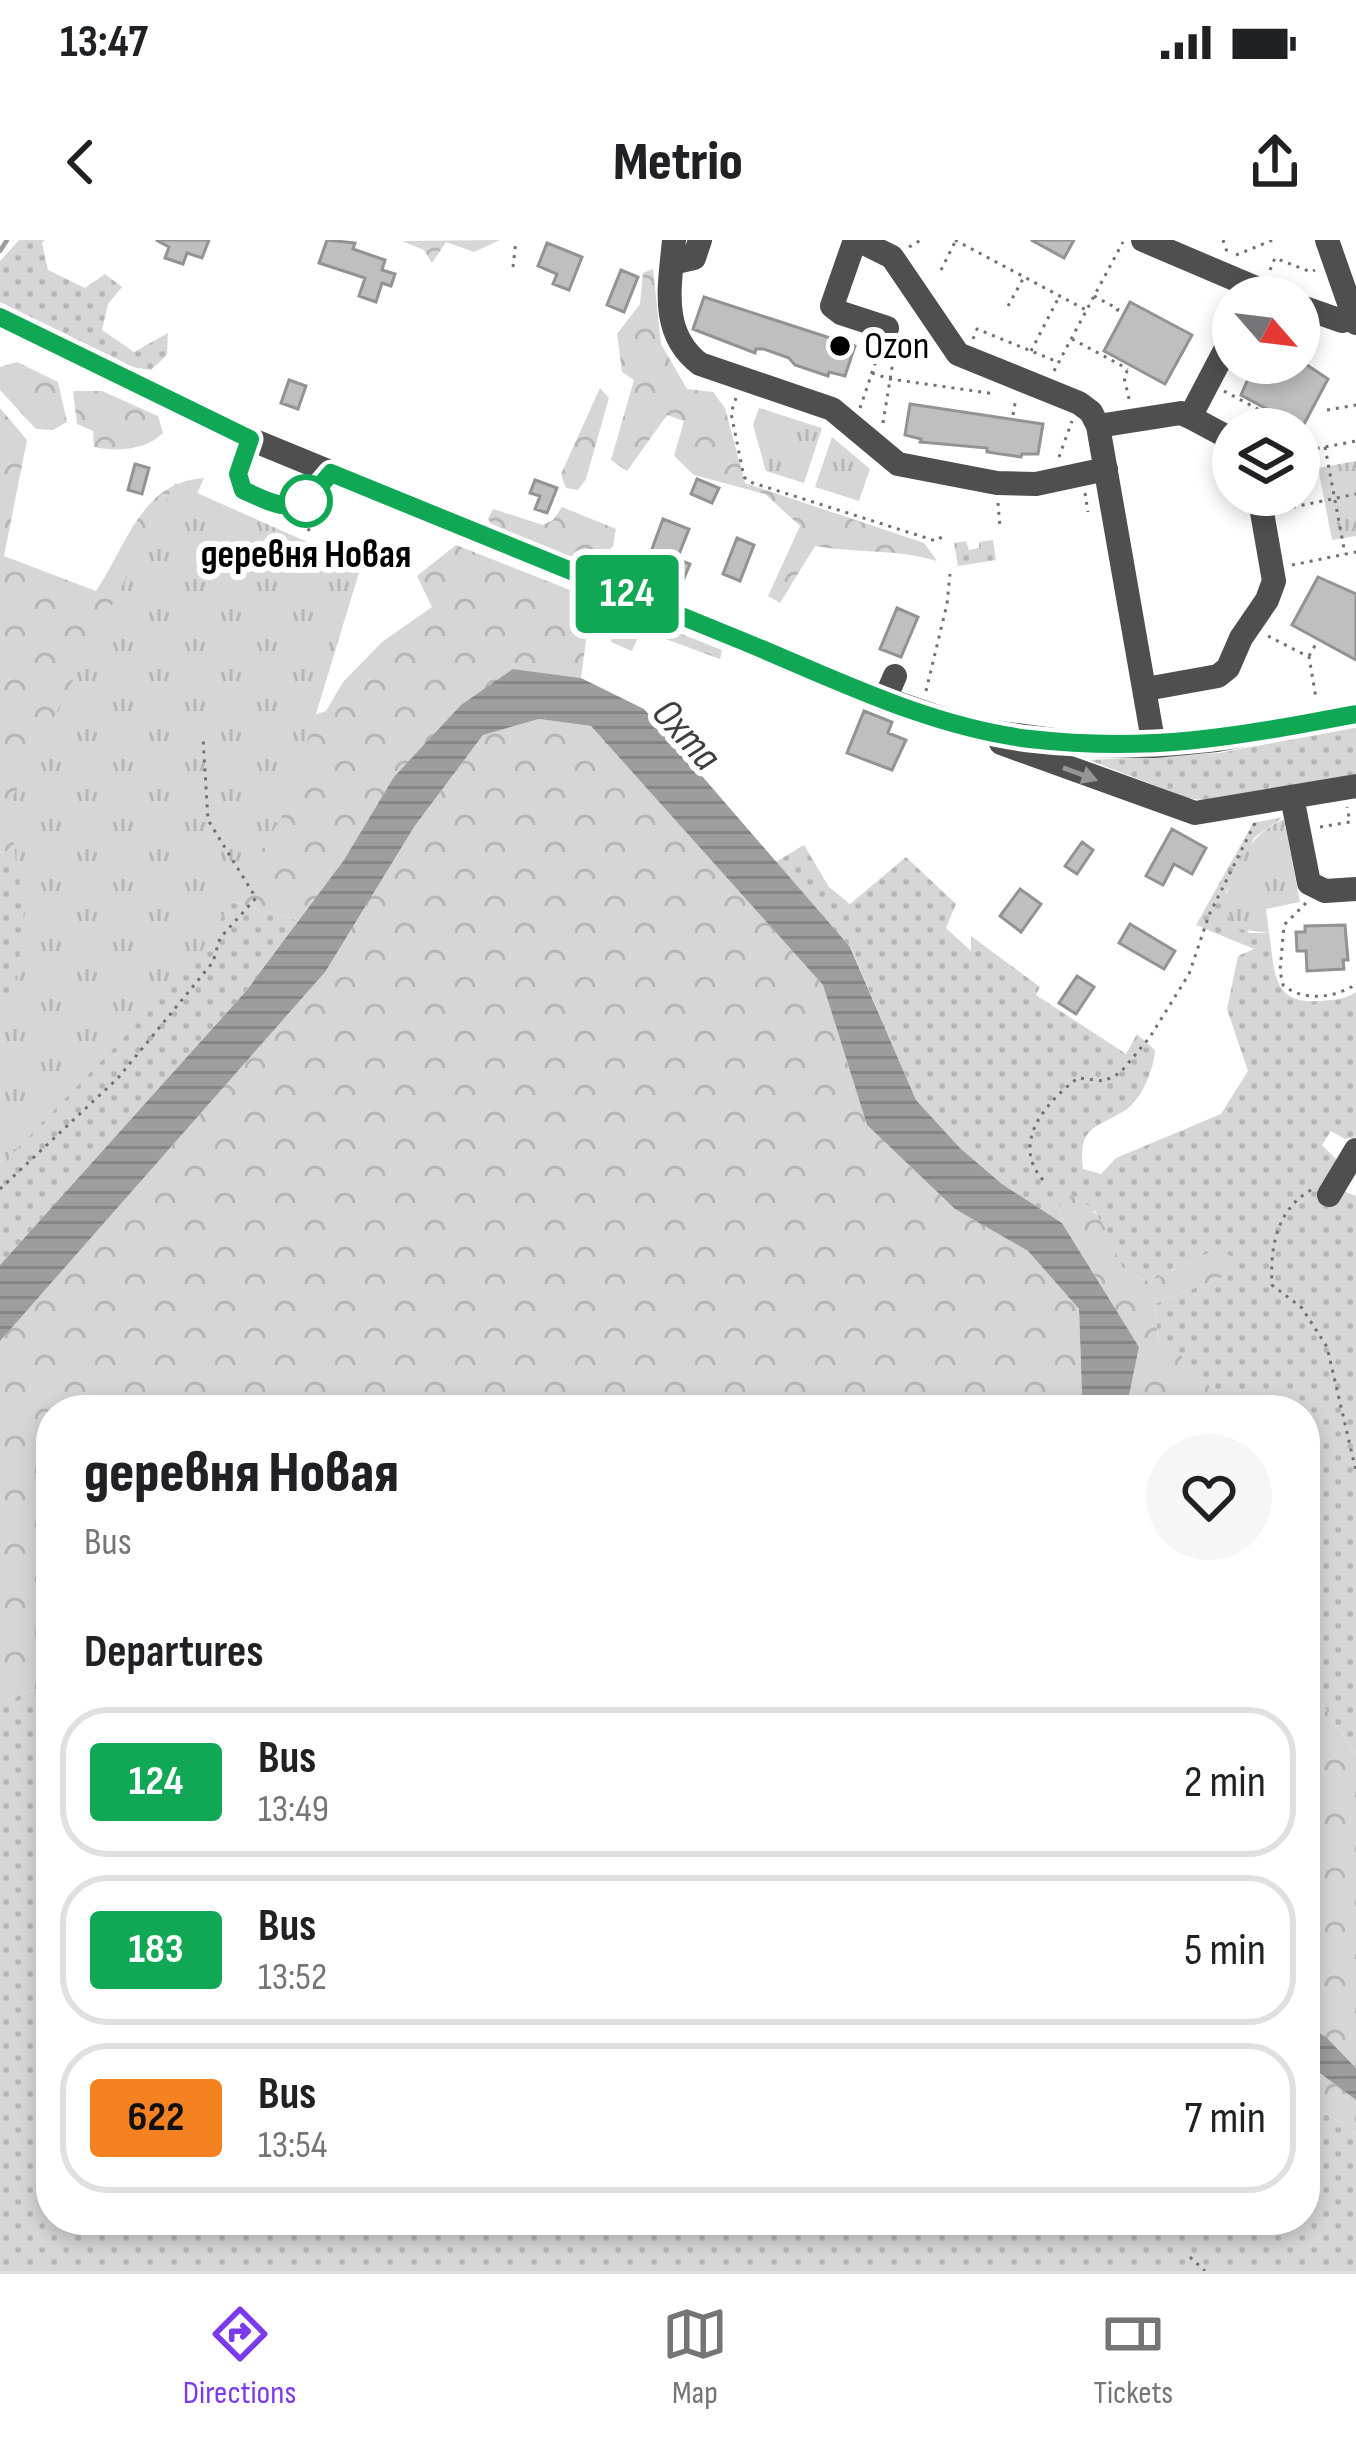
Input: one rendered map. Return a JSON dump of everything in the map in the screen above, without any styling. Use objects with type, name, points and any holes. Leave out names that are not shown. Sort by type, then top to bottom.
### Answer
[{"type":"street","points":[[700,240],[694,258],[673,252],[669,308],[677,339],[700,364],[832,409],[898,464],[965,479],[1036,484],[1106,469]]},
{"type":"street","points":[[892,333],[832,306],[856,240],[892,257],[952,347],[965,358],[1091,412],[1098,426],[1154,746]]},
{"type":"street","points":[[1143,240],[1222,276]]},
{"type":"street","points":[[1320,313],[1356,321],[1327,240]]},
{"type":"street","points":[[9,322],[250,439],[331,473],[1023,753],[1179,810],[1210,813],[1292,797],[1351,793]]},
{"type":"street","points":[[1190,417],[1212,374]]},
{"type":"street","points":[[1098,426],[1180,412],[1212,429]]},
{"type":"street","points":[[250,439],[238,474],[243,490],[276,506],[288,508],[308,500],[331,473]]},
{"type":"street","points":[[1146,689],[1219,676],[1228,668],[1272,591],[1266,516]]},
{"type":"street","points":[[972,729],[1090,745],[1154,746],[1217,740],[1356,714]]},
{"type":"street","points":[[1292,797],[1313,888],[1356,890]]},
{"type":"street","points":[[1334,1187],[1356,1150]]},
{"type":"path","points":[[513,267],[516,240]]},
{"type":"path","points":[[941,270],[956,240],[1086,310]]},
{"type":"path","points":[[1045,389],[1124,240]]},
{"type":"path","points":[[1229,258],[1273,240]]},
{"type":"path","points":[[1268,276],[1276,258],[1310,272],[1319,268]]},
{"type":"path","points":[[1009,306],[1024,277]]},
{"type":"path","points":[[1031,351],[1060,296]]},
{"type":"path","points":[[1094,296],[1118,309],[1115,315]]},
{"type":"path","points":[[965,358],[977,329],[1058,362]]},
{"type":"path","points":[[854,427],[892,333]]},
{"type":"path","points":[[879,448],[892,333]]},
{"type":"path","points":[[1071,338],[1129,368],[1124,377],[1134,420]]},
{"type":"path","points":[[872,374],[995,393]]},
{"type":"path","points":[[742,379],[731,413],[744,477],[750,482],[936,541],[943,536]]},
{"type":"path","points":[[1208,382],[1257,408]]},
{"type":"path","points":[[1054,480],[1061,446],[1079,403]]},
{"type":"path","points":[[1327,410],[1356,405]]},
{"type":"path","points":[[1320,448],[1356,441]]},
{"type":"path","points":[[1325,447],[1345,554]]},
{"type":"path","points":[[1320,500],[1356,494]]},
{"type":"path","points":[[1272,568],[1356,552]]},
{"type":"path","points":[[926,692],[950,574]]},
{"type":"path","points":[[1249,624],[1309,657]]},
{"type":"path","points":[[1317,641],[1309,657],[1317,699]]},
{"type":"path","points":[[0,1189],[118,1078],[213,962],[220,938],[256,898],[208,820],[203,738]]},
{"type":"path","points":[[1319,827],[1350,821],[1351,793]]},
{"type":"path","points":[[1042,1180],[1030,1166],[1028,1144],[1040,1115],[1078,1078],[1104,1081],[1120,1073],[1150,1037],[1189,974],[1209,915],[1258,815]]},
{"type":"path","points":[[1313,888],[1304,908],[1284,925],[1283,985],[1304,996],[1343,993],[1356,984]]},
{"type":"path","points":[[1334,1187],[1298,1198],[1283,1215],[1270,1258],[1272,1285],[1302,1309],[1327,1347],[1356,1472]]},
{"type":"path","points":[[1190,2257],[1205,2271]]},
{"type":"green space","points":[[19,240],[45,240],[48,270],[85,288],[105,274],[122,287],[108,304],[102,330],[134,352],[168,333],[167,355],[151,370],[125,366],[0,302],[0,261]]},
{"type":"green space","points":[[500,240],[474,252],[446,242],[432,263],[424,250],[402,241]]},
{"type":"green space","points":[[653,269],[661,344],[687,389],[713,392],[725,408],[745,483],[924,543],[937,561],[815,546],[780,603],[768,596],[800,526],[765,494],[694,475],[674,456],[684,421],[667,415],[627,471],[611,460],[634,380],[622,372],[617,334],[640,304],[643,273]]},
{"type":"green space","points":[[17,362],[58,382],[67,422],[53,430],[36,429],[0,390],[0,367]]},
{"type":"green space","points":[[600,388],[609,398],[586,479],[578,490],[566,488],[561,474]]},
{"type":"green space","points":[[73,391],[102,391],[158,416],[163,433],[131,448],[94,447],[93,431],[77,424]]},
{"type":"green space","points":[[0,408],[27,440],[4,556],[96,591],[150,503],[183,482],[204,478],[156,588],[79,830],[0,853]]},
{"type":"green space","points":[[759,408],[822,428],[804,483],[766,471],[753,425]]},
{"type":"green space","points":[[832,437],[870,469],[859,501],[815,487]]},
{"type":"green space","points":[[1356,461],[1356,536],[1332,540],[1320,468]]},
{"type":"green space","points":[[175,483],[361,566],[288,806],[194,964],[0,1167],[0,1013],[16,991],[24,911],[8,806]]},
{"type":"green space","points":[[562,507],[616,529],[613,546],[594,565],[494,529],[488,519],[493,509],[543,525]]},
{"type":"green space","points":[[993,540],[996,560],[958,566],[954,543],[966,541],[969,550]]},
{"type":"green space","points":[[456,545],[722,650],[720,659],[641,630],[632,651],[611,642],[613,624],[589,618],[581,678],[513,669],[344,860],[300,921],[166,884],[296,721],[326,711],[343,682],[382,642],[432,607],[417,576]]},
{"type":"green space","points":[[539,719],[591,726],[823,985],[867,1125],[955,1209],[1028,1251],[1079,1309],[1082,1395],[36,1395],[36,1689],[0,1703],[0,1341],[483,735]]},
{"type":"green space","points":[[1356,727],[1356,774],[1202,800],[1089,760],[1219,753]]},
{"type":"green space","points":[[1283,817],[1254,838],[1226,892],[1249,933],[1269,933],[1283,991],[1303,1000],[1343,998],[1356,992],[1356,1137],[1345,1139],[1331,1131],[1322,1145],[1337,1160],[1327,1184],[1356,1196],[1356,1754],[1320,1701],[1320,1395],[1214,1395],[1159,1348],[1154,1304],[1225,1276],[1217,1249],[1150,1282],[1124,1271],[1095,1211],[1060,1205],[1062,1223],[1002,1184],[960,1148],[916,1100],[851,948],[774,863],[804,845],[829,887],[850,904],[906,857],[956,904],[946,928],[971,951],[971,936],[1040,987],[1036,995],[1126,1054],[1137,1034],[1155,1050],[1136,1100],[1086,1137],[1083,1169],[1101,1174],[1116,1158],[1221,1114],[1248,1071],[1227,1009],[1238,956],[1254,949],[1196,925],[1253,823]]},
{"type":"green space","points":[[1284,819],[1300,902],[1266,909],[1269,933],[1237,929],[1224,910],[1230,882],[1242,856],[1260,834]]},
{"type":"green space","points":[[79,830],[166,884],[300,921],[247,990],[0,1265],[0,853]]},
{"type":"green space","points":[[1069,1196],[1089,1207],[1124,1271],[1150,1282],[1217,1249],[1239,1260],[1225,1276],[1154,1304],[1159,1348],[1175,1349],[1217,1395],[1129,1395],[1139,1347],[1062,1223],[1060,1205]]},
{"type":"green space","points":[[36,1689],[36,2235],[1320,2235],[1320,2111],[1356,2136],[1356,2271],[0,2271],[0,1703]]},
{"type":"green space","points":[[1320,1701],[1356,1754],[1356,2068],[1320,2033]]},
{"type":"green space","points":[[1320,2073],[1356,2100],[1356,2136],[1320,2111]]},
{"type":"shaded area","points":[[513,669],[581,678],[644,709],[850,947],[916,1100],[1002,1184],[1062,1223],[1139,1347],[1129,1395],[1082,1395],[1079,1309],[1028,1251],[955,1209],[867,1125],[823,985],[591,726],[539,719],[483,735],[414,827],[325,972],[0,1341],[0,1265],[247,990],[344,860],[394,777],[461,705]]},
{"type":"shaded area","points":[[1320,2033],[1356,2068],[1356,2100],[1320,2073]]},
{"type":"building","points":[[156,240],[209,240],[202,258],[187,253],[183,264],[165,258],[169,247]]},
{"type":"building","points":[[327,240],[355,243],[353,249],[385,260],[382,270],[395,274],[391,286],[382,283],[376,302],[359,296],[365,278],[319,263]]},
{"type":"building","points":[[1031,240],[1074,240],[1064,258]]},
{"type":"building","points":[[547,243],[582,257],[569,290],[553,284],[557,274],[538,266]]},
{"type":"building","points":[[621,270],[638,277],[624,312],[607,305]]},
{"type":"building","points":[[704,297],[855,346],[845,376],[829,372],[828,376],[764,349],[755,353],[693,329]]},
{"type":"building","points":[[1130,302],[1192,335],[1165,384],[1104,351]]},
{"type":"building","points":[[1320,374],[1328,379],[1313,408],[1265,408],[1241,395],[1246,384],[1320,384]]},
{"type":"building","points":[[289,380],[306,386],[298,409],[281,403]]},
{"type":"building","points":[[910,404],[1043,424],[1038,454],[1021,457],[987,452],[987,448],[920,442],[905,435]]},
{"type":"building","points":[[135,464],[149,468],[142,494],[128,490]]},
{"type":"building","points":[[697,479],[719,488],[712,503],[691,494]]},
{"type":"building","points":[[535,480],[557,488],[547,513],[535,509],[540,496],[530,493]]},
{"type":"building","points":[[663,519],[689,529],[677,559],[652,549]]},
{"type":"building","points":[[737,538],[754,545],[740,581],[723,574]]},
{"type":"building","points":[[677,559],[690,564],[681,585],[669,580]]},
{"type":"building","points":[[1318,577],[1356,594],[1356,660],[1292,625]]},
{"type":"building","points":[[897,608],[918,617],[901,657],[880,649]]},
{"type":"building","points":[[864,711],[892,722],[888,733],[906,740],[892,770],[847,753]]},
{"type":"building","points":[[1172,829],[1206,848],[1192,874],[1174,864],[1163,885],[1146,876]]},
{"type":"building","points":[[1082,842],[1093,850],[1077,874],[1065,866]]},
{"type":"building","points":[[1020,889],[1041,904],[1021,932],[1000,916]]},
{"type":"building","points":[[1130,924],[1175,951],[1164,969],[1119,943]]},
{"type":"building","points":[[1345,925],[1348,960],[1343,960],[1344,969],[1307,971],[1306,951],[1297,951],[1296,932],[1305,932],[1305,926]]},
{"type":"building","points":[[1077,976],[1094,987],[1076,1014],[1059,1003]]},
{"type":"waterway","points":[[0,251],[7,240]]},
{"type":"bus line","name":"124","points":[[0,317],[250,439],[238,474],[243,490],[276,506],[288,508],[308,500],[331,473],[866,692],[972,729],[1090,745],[1154,746],[1217,740],[1356,714]]},
{"type":"place","name":"Ozon","points":[[840,346]]},
{"type":"place","name":"деревня Новая","points":[[306,501]]},
{"type":"water label","name":"Охта","points":[[686,735]]}]
